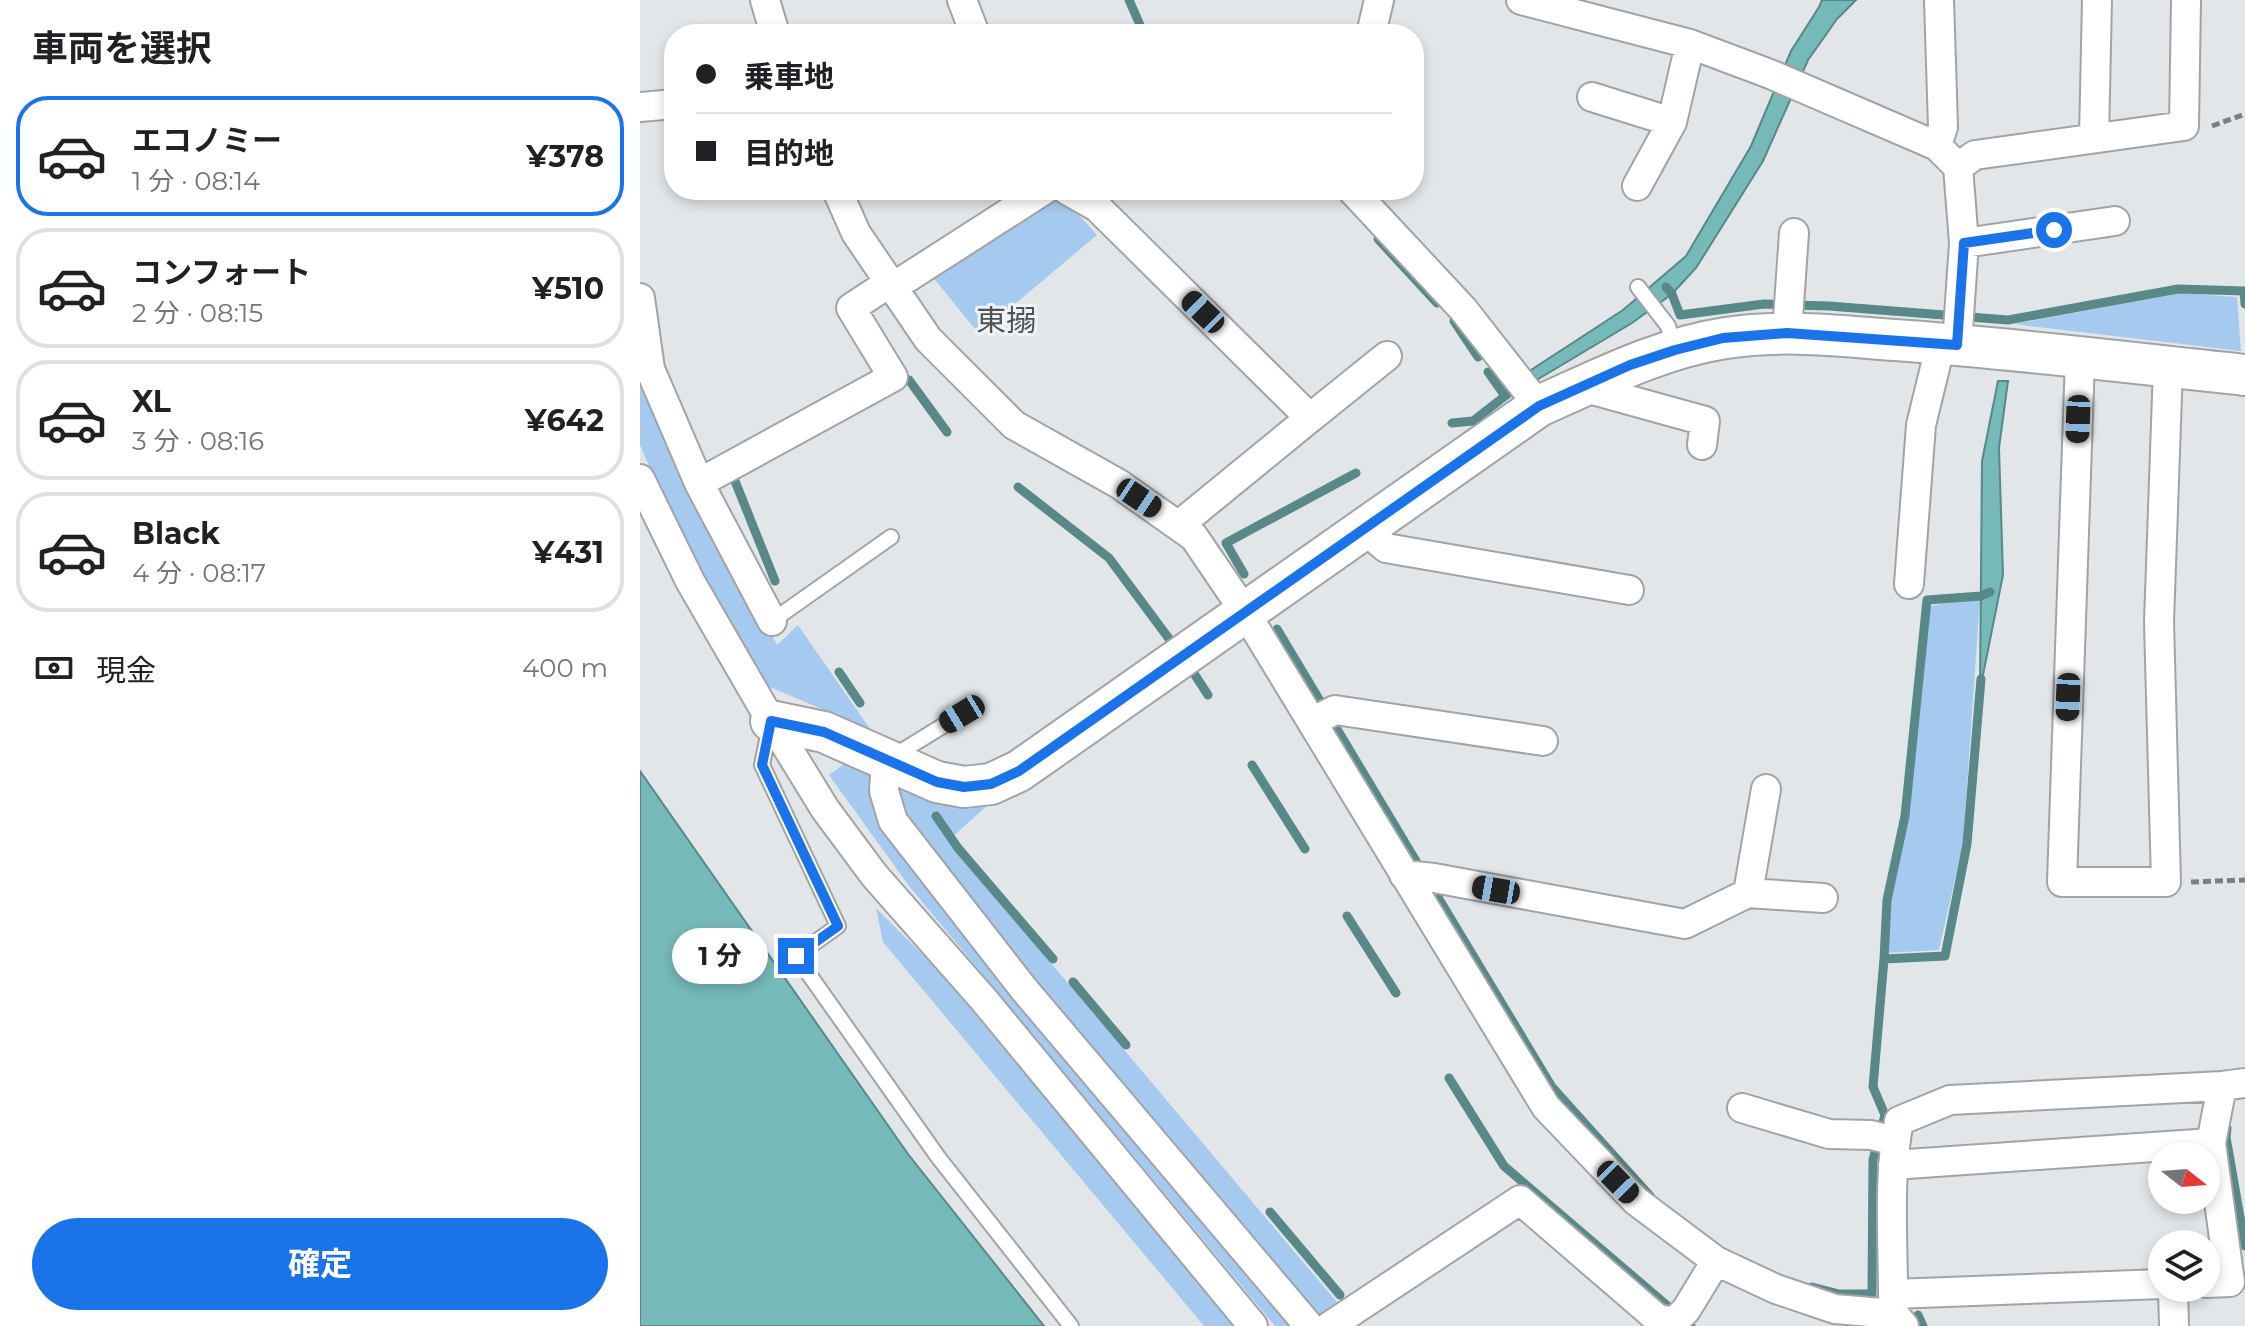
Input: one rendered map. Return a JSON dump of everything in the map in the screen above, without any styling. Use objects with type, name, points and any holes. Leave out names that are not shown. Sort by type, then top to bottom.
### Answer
[{"type":"street","points":[[765,0],[772,24]]},
{"type":"street","points":[[962,0],[971,24]]},
{"type":"street","points":[[1373,24],[1379,0]]},
{"type":"street","points":[[1521,0],[1690,44],[1770,74],[1937,146],[1958,167],[1964,243],[1954,330],[1921,425],[1909,584]]},
{"type":"street","points":[[1937,146],[1943,127],[1939,0]]},
{"type":"street","points":[[2094,138],[2097,0]]},
{"type":"street","points":[[1958,167],[1975,155],[2184,126],[2186,1]]},
{"type":"street","points":[[1637,186],[1672,122],[1690,44]]},
{"type":"street","points":[[1592,97],[1672,122]]},
{"type":"street","points":[[640,107],[664,105]]},
{"type":"street","points":[[841,200],[856,233],[928,339],[1014,425],[1119,484],[1194,537],[1245,612],[1323,716],[1404,875],[1546,1107],[1636,1201],[1716,1261],[1833,1317],[2148,1285]]},
{"type":"street","points":[[699,483],[893,377],[851,308],[883,287],[893,287],[1028,200]]},
{"type":"street","points":[[1085,200],[1097,207],[1310,418]]},
{"type":"street","points":[[1361,200],[1463,309],[1527,390]]},
{"type":"street","points":[[1964,243],[2115,221]]},
{"type":"street","points":[[1788,312],[1794,233]]},
{"type":"street","points":[[640,298],[650,369],[699,483],[772,621]]},
{"type":"street","points":[[1582,387],[1630,365],[1723,338],[1788,312],[1954,330],[2080,358],[2245,375]]},
{"type":"street","points":[[1179,525],[1387,356]]},
{"type":"street","points":[[2080,358],[2062,882],[2166,882],[2159,622],[2168,367]]},
{"type":"street","points":[[771,721],[824,732],[937,782],[964,787],[991,784],[1019,771],[1363,528],[1527,390],[1582,387],[1705,421],[1702,445]]},
{"type":"street","points":[[640,479],[690,581],[825,809],[874,875],[984,1000],[1253,1326]]},
{"type":"street","points":[[1363,528],[1386,548],[1629,590]]},
{"type":"street","points":[[1323,716],[1543,741]]},
{"type":"street","points":[[886,761],[884,791],[893,821],[1023,988],[1309,1326]]},
{"type":"street","points":[[1748,893],[1766,789]]},
{"type":"street","points":[[1404,875],[1685,924],[1748,893],[1823,898]]},
{"type":"street","points":[[1897,1311],[1886,1147],[1899,1121],[1950,1100],[2233,1084],[2211,1142]]},
{"type":"street","points":[[1742,1108],[1886,1147],[2148,1144]]},
{"type":"street","points":[[1330,1326],[1520,1200],[1658,1319],[1680,1316],[1716,1261]]},
{"type":"street","points":[[2220,1209],[2230,1282],[2220,1282]]},
{"type":"street","points":[[2173,1302],[2174,1326]]},
{"type":"lane","points":[[1638,287],[1668,326],[1675,350]]},
{"type":"lane","points":[[772,621],[891,537]]},
{"type":"lane","points":[[886,761],[962,714]]},
{"type":"lane","points":[[771,721],[762,765],[838,926],[796,956],[938,1157],[1071,1326]]},
{"type":"path","points":[[2166,882],[2245,880]]},
{"type":"shaded area","points":[[1822,0],[1856,0],[1837,19],[1808,60],[1763,161],[1696,268],[1672,294],[1632,323],[1535,381],[1528,372],[1623,310],[1686,256],[1751,146],[1791,51]]},
{"type":"shaded area","points":[[1040,200],[1065,200],[1097,235],[979,334],[927,270]]},
{"type":"shaded area","points":[[2181,293],[2237,297],[2241,351],[2014,324]]},
{"type":"shaded area","points":[[640,376],[777,645],[798,625],[870,729],[767,686],[670,515],[640,445]]},
{"type":"shaded area","points":[[1998,381],[2008,381],[1999,448],[2003,575],[1980,690],[1982,461]]},
{"type":"shaded area","points":[[1980,598],[1963,844],[1939,950],[1887,953],[1889,904],[1910,809],[1929,606]]},
{"type":"shaded area","points":[[847,762],[945,805],[991,802],[948,841],[1357,1326],[1275,1326],[909,886],[829,775]]},
{"type":"shaded area","points":[[640,771],[908,1154],[1044,1326],[640,1326]]},
{"type":"shaded area","points":[[876,908],[939,971],[1236,1326],[1204,1326],[883,942]]},
{"type":"waterway","points":[[1129,0],[1140,24]]},
{"type":"waterway","points":[[1378,239],[1437,303]]},
{"type":"waterway","points":[[1666,287],[1680,315],[1764,304],[2008,320],[2178,289],[2244,291],[2245,304]]},
{"type":"waterway","points":[[1454,321],[1478,357]]},
{"type":"waterway","points":[[1488,372],[1505,396]]},
{"type":"waterway","points":[[909,380],[947,432]]},
{"type":"waterway","points":[[1452,423],[1473,421],[1518,386]]},
{"type":"waterway","points":[[1244,574],[1226,543],[1356,473]]},
{"type":"waterway","points":[[735,481],[775,581]]},
{"type":"waterway","points":[[1018,487],[1109,558],[1170,640]]},
{"type":"waterway","points":[[1884,959],[1887,900],[1905,816],[1927,600],[1981,596],[1990,592]]},
{"type":"waterway","points":[[1277,629],[1422,871]]},
{"type":"waterway","points":[[839,672],[860,703]]},
{"type":"waterway","points":[[1193,672],[1208,695]]},
{"type":"waterway","points":[[1812,1287],[1839,1294],[1872,1294],[1873,1160],[1885,1115],[1873,1087],[1884,959],[1945,956],[1967,844],[1981,679]]},
{"type":"waterway","points":[[1252,765],[1305,849]]},
{"type":"waterway","points":[[936,816],[958,848],[1053,959]]},
{"type":"waterway","points":[[1430,884],[1552,1087],[1651,1197]]},
{"type":"waterway","points":[[1347,916],[1396,993]]},
{"type":"waterway","points":[[1073,982],[1126,1045]]},
{"type":"waterway","points":[[1449,1078],[1504,1166],[1691,1326]]},
{"type":"waterway","points":[[2227,1128],[2245,1246]]},
{"type":"waterway","points":[[1270,1212],[1340,1295]]},
{"type":"waterway","points":[[1918,1315],[1923,1326]]},
{"type":"district","name":"東搦","points":[[1006,321]]},
{"type":"route","points":[[796,956],[838,926],[762,765],[771,721],[824,732],[937,782],[964,787],[991,784],[1019,771],[1539,406],[1630,365],[1723,338],[1787,333],[1957,345],[1964,243],[2054,230]]}]
